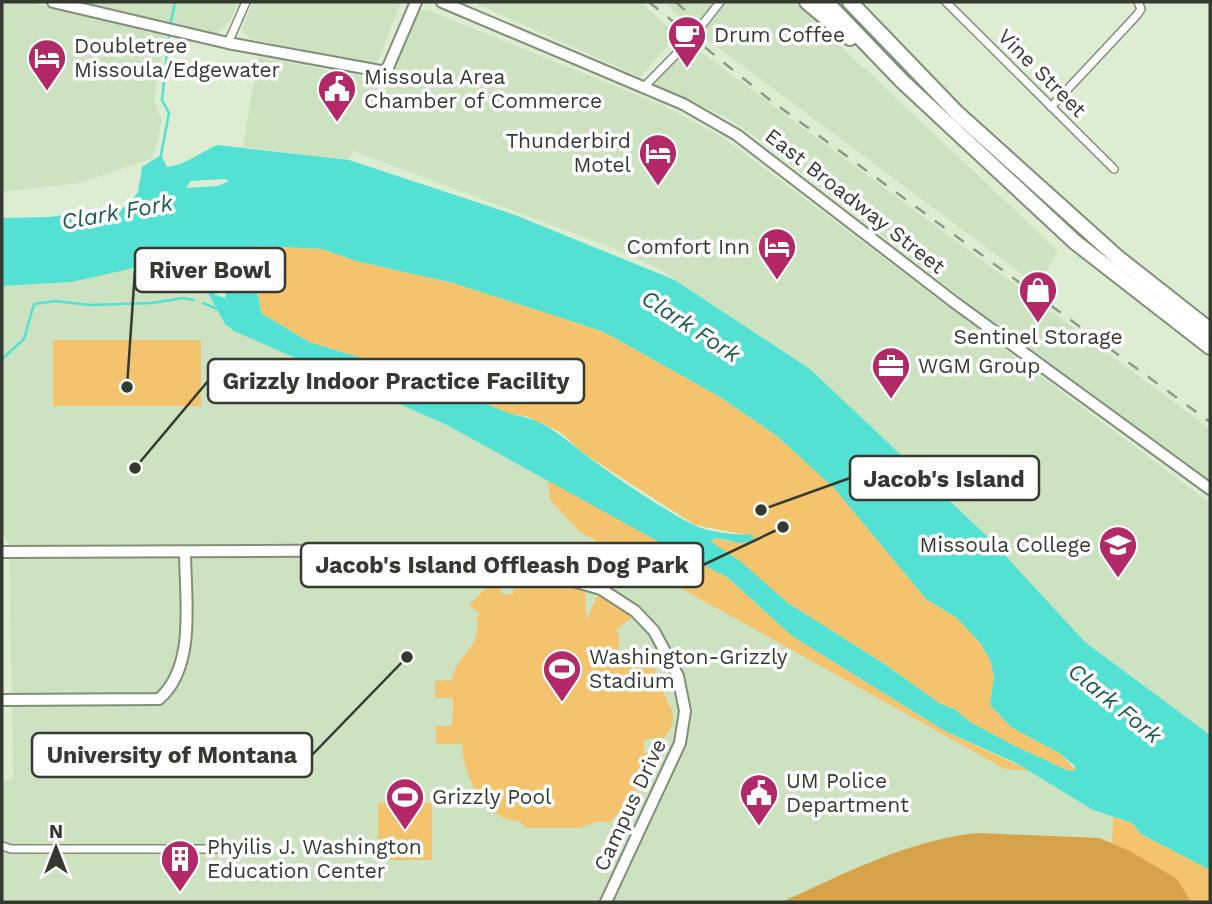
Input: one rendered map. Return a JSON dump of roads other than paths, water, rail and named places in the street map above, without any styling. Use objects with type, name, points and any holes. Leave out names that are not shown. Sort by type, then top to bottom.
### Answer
[{"type":"highway","points":[[807,2],[902,81]]},
{"type":"highway","points":[[826,2],[902,81],[1075,242],[1210,347]]},
{"type":"highway","points":[[849,2],[957,113],[1116,257],[1210,330]]},
{"type":"highway","points":[[856,2],[884,37]]},
{"type":"street","points":[[53,2],[180,33],[386,72],[416,2]]},
{"type":"street","points":[[228,43],[246,2]]},
{"type":"street","name":"East Broadway Street","points":[[442,2],[695,110],[737,135],[954,302],[1210,489]]},
{"type":"street","points":[[643,88],[691,39],[720,2]]},
{"type":"street","name":"Vine Street","points":[[946,2],[1114,169]]},
{"type":"street","points":[[1051,107],[1139,5]]},
{"type":"street","name":"Campus Drive","points":[[2,552],[463,550],[601,589],[635,611],[654,631],[668,654],[681,688],[685,721],[680,744],[606,902]]},
{"type":"street","points":[[2,700],[159,699],[175,679],[182,654],[185,552]]},
{"type":"street","points":[[2,846],[11,849],[219,849]]},
{"type":"water","name":"Clark Fork","points":[[217,145],[349,160],[515,215],[675,280],[810,369],[990,539],[1085,642],[1210,735],[1210,870],[1141,834],[1132,823],[1093,810],[1016,763],[945,731],[792,636],[727,577],[447,425],[234,331],[225,324],[207,291],[216,274],[207,261],[199,258],[172,267],[134,268],[72,282],[2,286],[2,218],[49,217],[126,207],[138,192],[142,167],[161,155],[167,167],[174,166]],"holes":[[[191,181],[229,181],[218,186],[186,188]],[[258,246],[322,249],[356,261],[453,283],[604,332],[720,397],[777,436],[834,488],[926,599],[957,618],[981,644],[991,662],[994,677],[990,705],[1011,727],[1059,753],[1075,766],[1075,770],[1069,771],[1013,745],[970,722],[956,710],[939,703],[886,665],[788,603],[740,561],[710,541],[716,538],[740,543],[753,541],[753,534],[724,533],[696,526],[638,492],[542,424],[401,370],[309,342],[261,313],[259,298],[248,274],[245,254]],[[225,277],[228,286],[225,298],[214,294]]]},
{"type":"waterway","points":[[170,26],[175,2]]},
{"type":"waterway","points":[[161,155],[169,113],[162,100],[169,33]]},
{"type":"waterway","points":[[2,359],[24,339],[34,304],[55,301],[90,305],[152,303],[183,298],[194,300]]},
{"type":"waterway","points":[[203,303],[220,310]]},
{"type":"railway","points":[[649,2],[770,100],[1210,422]]},
{"type":"railway","points":[[676,2],[689,14]]},
{"type":"place","name":"Drum Coffee","points":[[687,69]]},
{"type":"place","name":"Doubletree Missoula/Edgewater","points":[[47,92]]},
{"type":"place","name":"Missoula Area Chamber of Commerce","points":[[337,123]]},
{"type":"place","name":"Thunderbird Motel","points":[[658,187]]},
{"type":"place","name":"Comfort Inn","points":[[777,281]]},
{"type":"place","name":"Sentinel Storage","points":[[1038,324]]},
{"type":"place","name":"River Bowl","points":[[127,387]]},
{"type":"place","name":"WGM Group","points":[[891,400]]},
{"type":"place","name":"Grizzly Indoor Practice Facility","points":[[135,468]]},
{"type":"place","name":"Jacob's Island","points":[[761,510]]},
{"type":"place","name":"Jacob's Island Offleash Dog Park","points":[[783,527]]},
{"type":"place","name":"Missoula College","points":[[1118,579]]},
{"type":"place","name":"University of Montana","points":[[407,657]]},
{"type":"place","name":"Washington-Grizzly Stadium","points":[[562,703]]},
{"type":"place","name":"UM Police Department","points":[[759,827]]},
{"type":"place","name":"Grizzly Pool","points":[[405,831]]},
{"type":"place","name":"Phyilis J. Washington Education Center","points":[[180,893]]}]
